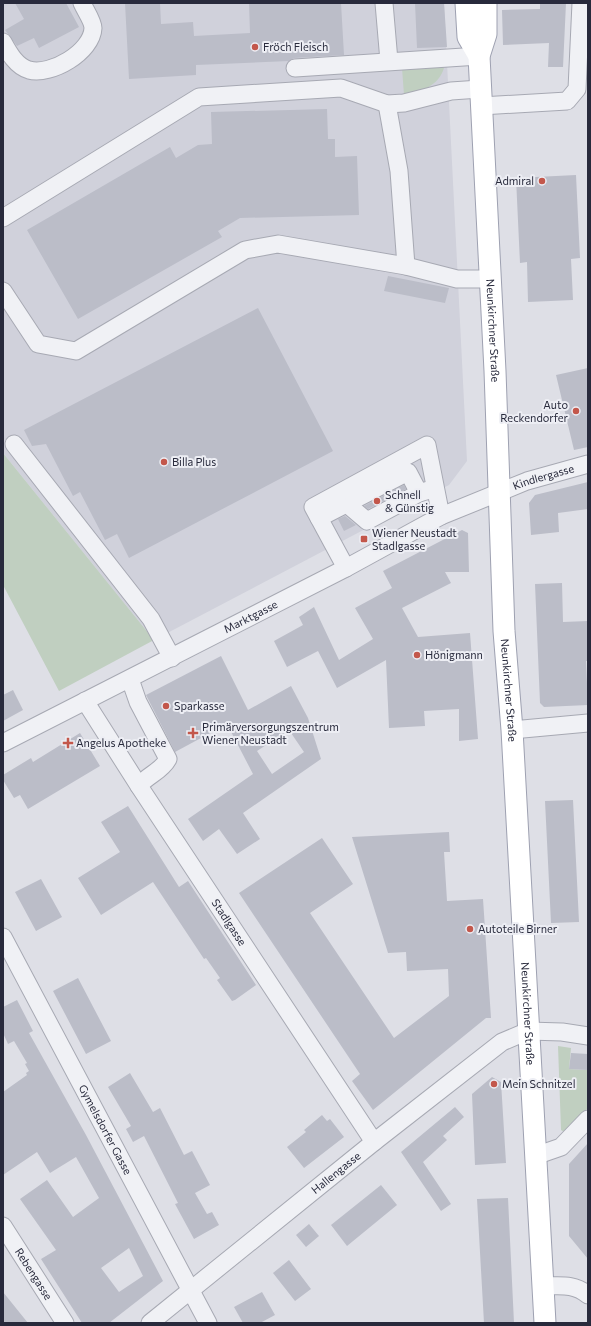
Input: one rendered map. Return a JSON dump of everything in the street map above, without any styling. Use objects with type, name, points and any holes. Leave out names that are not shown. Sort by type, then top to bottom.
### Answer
[{"type":"main road","name":"Neunkirchner Straße","points":[[466,3],[468,37],[479,56]]},
{"type":"main road","name":"Neunkirchner Straße","points":[[486,3],[486,34],[479,56],[480,98],[490,279],[504,631],[512,730],[544,1323]]},
{"type":"street","points":[[3,42],[13,60],[30,70],[54,68],[73,57],[88,43],[93,28],[82,3]]},
{"type":"street","points":[[384,3],[389,61]]},
{"type":"street","points":[[3,218],[198,97],[341,88],[387,104],[404,103],[451,91],[480,98],[567,102],[577,89],[581,3]]},
{"type":"street","points":[[295,68],[479,56]]},
{"type":"street","points":[[387,104],[399,171],[406,266]]},
{"type":"street","points":[[3,291],[38,344],[76,351],[245,250],[278,244],[406,266],[457,279],[490,279]]},
{"type":"street","points":[[14,444],[151,619],[172,658]]},
{"type":"street","points":[[313,508],[427,445],[427,491]]},
{"type":"street","name":"Kindlergasse","points":[[499,492],[546,475],[588,464]]},
{"type":"street","points":[[313,508],[347,504],[408,472],[427,491],[441,516]]},
{"type":"street","points":[[347,504],[367,521],[427,491]]},
{"type":"street","name":"Marktgasse","points":[[3,743],[346,568],[441,516],[499,492]]},
{"type":"street","points":[[313,508],[346,568]]},
{"type":"street","points":[[130,679],[138,702],[168,759],[164,766],[143,780],[139,786]]},
{"type":"street","name":"Stadlgasse","points":[[85,701],[139,786],[374,1142]]},
{"type":"street","points":[[512,730],[588,723]]},
{"type":"street","name":"Gymelsdorfer Gasse","points":[[3,937],[208,1323]]},
{"type":"street","points":[[528,1031],[558,1032],[586,1036]]},
{"type":"street","name":"Hallengasse","points":[[150,1323],[374,1142],[502,1042],[528,1031]]},
{"type":"street","points":[[535,1156],[561,1147],[588,1119]]},
{"type":"street","name":"Rebengasse","points":[[3,1226],[65,1323]]},
{"type":"street","points":[[542,1286],[573,1286],[581,1289],[588,1295]]},
{"type":"shaded area","points":[[3,3],[444,3],[467,461],[449,485],[154,640],[3,453]]},
{"type":"green space","points":[[442,66],[444,68],[438,80],[433,84],[423,90],[404,95],[402,68]]},
{"type":"green space","points":[[3,453],[154,640],[59,691],[3,585]]},
{"type":"green space","points":[[558,1046],[571,1048],[569,1069],[588,1070],[588,1108],[564,1132],[561,1130]]},
{"type":"building","points":[[15,3],[66,3],[79,27],[39,48],[34,38],[17,46],[5,30],[24,19]]},
{"type":"building","name":"Fröch Fleisch","points":[[125,3],[160,3],[161,24],[193,22],[194,36],[250,33],[249,3],[341,3],[344,55],[294,58],[289,61],[196,65],[196,75],[129,79]]},
{"type":"building","points":[[415,3],[444,3],[447,47],[417,48]]},
{"type":"building","points":[[540,3],[566,3],[563,67],[548,67],[549,43],[503,45],[502,10],[540,9]]},
{"type":"building","points":[[327,109],[328,139],[335,139],[335,157],[357,156],[359,215],[240,218],[218,231],[222,237],[78,319],[27,230],[170,147],[176,158],[198,145],[212,144],[211,112]]},
{"type":"building","points":[[576,175],[580,258],[571,259],[573,300],[528,302],[527,262],[520,263],[516,178]]},
{"type":"building","points":[[388,276],[449,288],[445,303],[384,291]]},
{"type":"building","name":"Billa Plus","points":[[258,308],[333,451],[129,558],[117,534],[105,540],[80,492],[73,496],[46,444],[32,446],[24,430]]},
{"type":"building","name":"Auto Reckendorfer","points":[[588,368],[588,447],[574,450],[556,375]]},
{"type":"building","points":[[588,482],[588,509],[558,513],[559,532],[531,535],[529,503],[535,495]]},
{"type":"building","points":[[404,485],[406,489],[368,509],[364,506]]},
{"type":"building","points":[[345,516],[356,525],[344,531],[338,519]]},
{"type":"building","points":[[462,530],[468,533],[469,572],[445,572],[451,583],[402,608],[418,637],[470,633],[478,739],[459,741],[459,709],[424,711],[425,726],[389,728],[386,660],[337,688],[318,651],[287,667],[274,641],[303,625],[299,617],[314,607],[339,660],[373,639],[355,608],[392,588],[383,571]]},
{"type":"building","points":[[562,583],[563,622],[588,621],[588,661],[586,661],[588,705],[544,707],[540,703],[535,584]]},
{"type":"building","points":[[221,656],[248,710],[291,686],[308,718],[321,759],[243,813],[260,839],[237,854],[219,829],[203,841],[188,819],[253,774],[227,724],[175,752],[146,695]],"holes":[[[289,730],[304,752],[272,774],[257,751]]]},
{"type":"building","points":[[13,690],[23,710],[3,721],[3,695]]},
{"type":"building","points":[[80,733],[100,766],[28,809],[20,795],[14,798],[3,780],[3,775],[31,758],[33,762]]},
{"type":"building","points":[[573,800],[579,922],[551,923],[545,801]]},
{"type":"building","points":[[128,806],[179,887],[188,881],[256,985],[235,1000],[232,1001],[217,980],[220,978],[206,958],[204,959],[153,882],[101,915],[78,878],[120,852],[101,822]]},
{"type":"building","points":[[449,832],[450,852],[444,852],[447,901],[483,899],[491,1018],[486,1018],[373,1110],[352,1081],[360,1074],[239,893],[322,838],[353,884],[310,913],[394,1038],[449,996],[448,969],[407,971],[406,952],[388,953],[352,837]]},
{"type":"building","points":[[41,879],[62,917],[36,931],[15,892]]},
{"type":"building","points":[[78,978],[111,1041],[86,1054],[53,991]]},
{"type":"building","points":[[17,1000],[33,1031],[29,1033],[86,1135],[163,1281],[109,1323],[82,1323],[41,1259],[56,1250],[20,1199],[47,1180],[73,1217],[99,1198],[76,1157],[50,1173],[37,1152],[3,1175],[3,1092],[27,1075],[26,1073],[29,1071],[25,1064],[27,1063],[14,1041],[8,1044],[3,1033],[3,1007]],"holes":[[[129,1248],[143,1276],[119,1292],[101,1268]]]},
{"type":"building","points":[[571,1053],[588,1054],[588,1070],[569,1069]]},
{"type":"building","points":[[130,1073],[153,1112],[160,1108],[184,1155],[192,1151],[210,1185],[195,1193],[207,1214],[212,1212],[219,1225],[194,1239],[175,1204],[178,1203],[144,1136],[133,1142],[126,1129],[131,1126],[108,1087]]},
{"type":"building","points":[[492,1077],[501,1082],[506,1163],[475,1165],[472,1094]]},
{"type":"building","points":[[455,1107],[464,1117],[443,1136],[447,1140],[423,1162],[451,1204],[441,1211],[401,1152]]},
{"type":"building","points":[[322,1115],[327,1121],[330,1119],[344,1137],[304,1168],[287,1147],[306,1132],[304,1130]]},
{"type":"building","points":[[588,1143],[588,1259],[569,1236],[569,1164]]},
{"type":"building","points":[[381,1185],[397,1205],[347,1246],[331,1225]]},
{"type":"building","points":[[508,1198],[514,1323],[484,1323],[477,1199]]},
{"type":"building","points":[[309,1224],[319,1236],[306,1247],[296,1235]]},
{"type":"building","points":[[289,1260],[311,1289],[295,1301],[273,1273]]},
{"type":"building","points":[[3,1292],[28,1323],[3,1323]]},
{"type":"building","points":[[262,1292],[275,1315],[260,1323],[243,1323],[234,1307]]},
{"type":"place","name":"Fröch Fleisch","points":[[255,47]]},
{"type":"place","name":"Admiral","points":[[542,181]]},
{"type":"place","name":"Auto Reckendorfer","points":[[576,411]]},
{"type":"place","name":"Billa Plus","points":[[164,462]]},
{"type":"place","name":"Schnell & Günstig","points":[[377,501]]},
{"type":"place","name":"Wiener Neustadt Stadlgasse","points":[[364,539]]},
{"type":"place","name":"Hönigmann","points":[[417,655]]},
{"type":"place","name":"Sparkasse","points":[[166,706]]},
{"type":"place","name":"Primärversorgungszentrum Wiener Neustadt","points":[[193,733]]},
{"type":"place","name":"Angelus Apotheke","points":[[68,743]]},
{"type":"place","name":"Autoteile Birner","points":[[470,929]]},
{"type":"place","name":"Mein Schnitzel","points":[[494,1084]]}]
